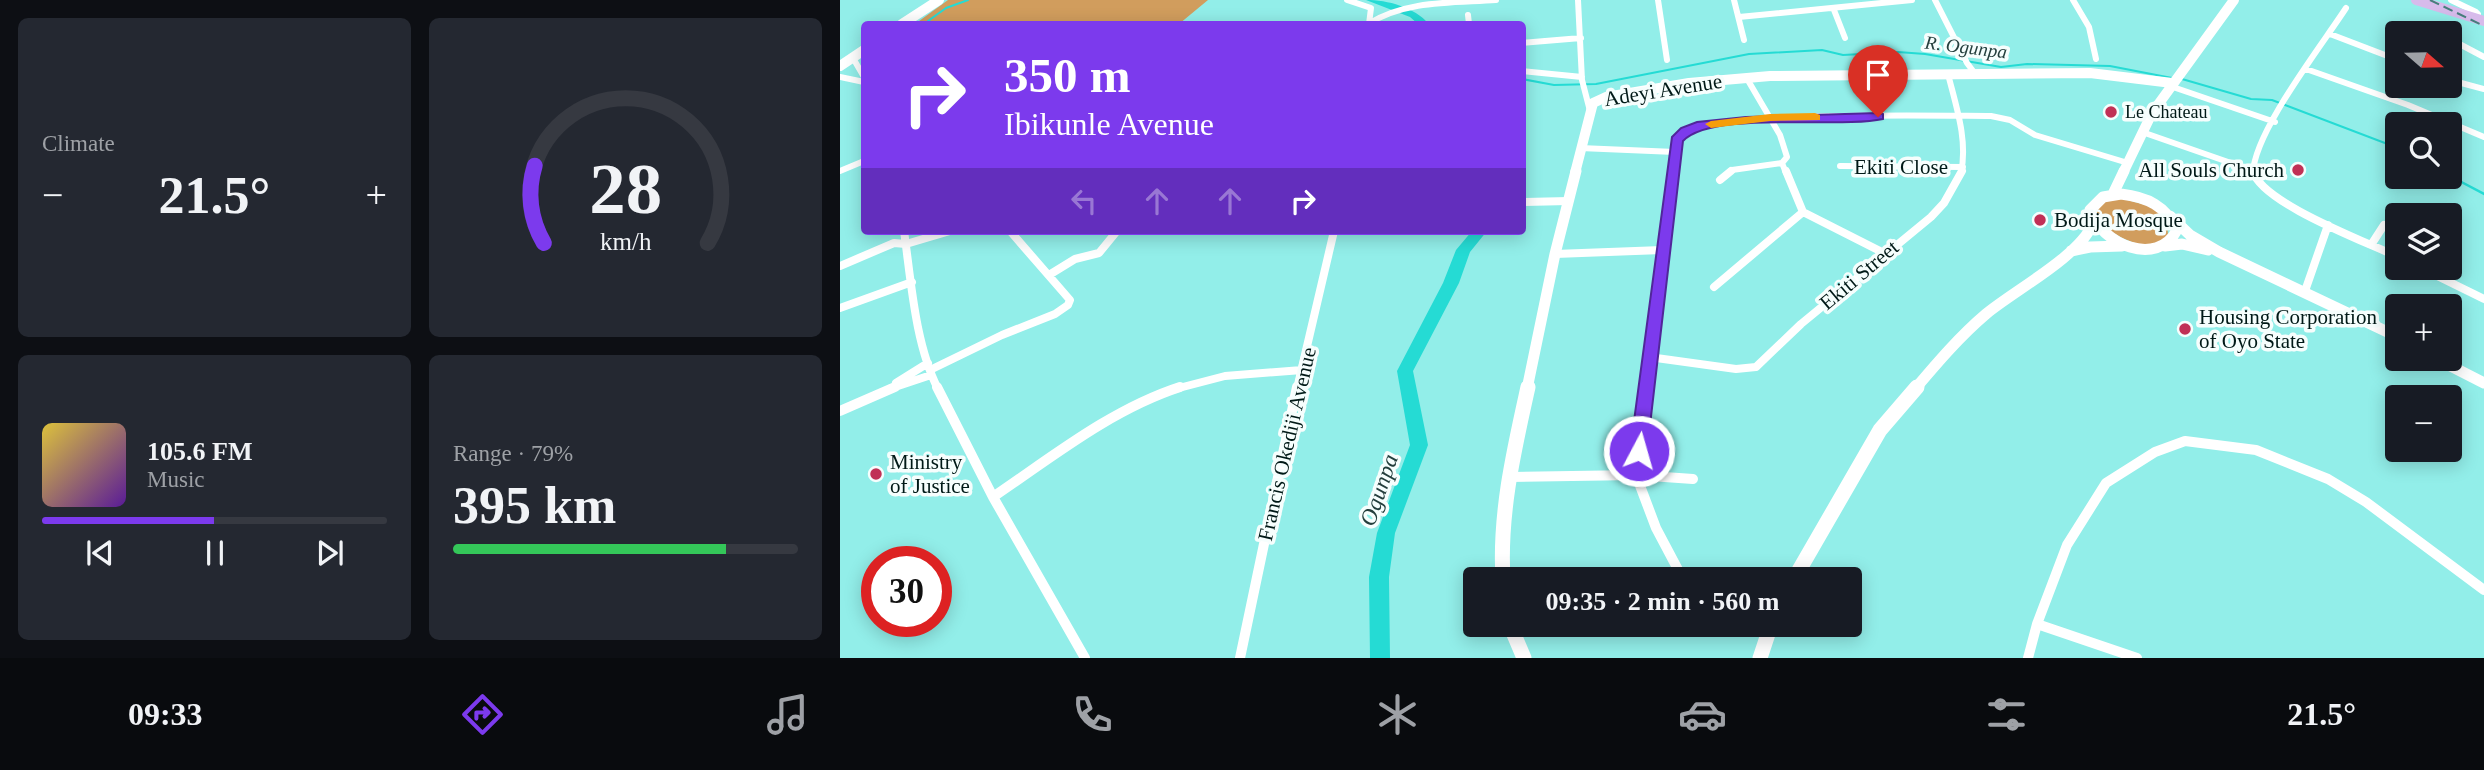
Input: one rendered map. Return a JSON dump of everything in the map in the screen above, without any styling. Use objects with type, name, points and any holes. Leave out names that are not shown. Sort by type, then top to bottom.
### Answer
[{"type":"main road","points":[[898,21],[930,0]]},
{"type":"main road","points":[[907,21],[939,0]]},
{"type":"main road","points":[[2113,194],[2142,132],[2172,84],[2234,0]]},
{"type":"main road","points":[[2416,0],[2480,18]]},
{"type":"main road","points":[[2425,0],[2480,18]]},
{"type":"main road","name":"Adeyi Avenue","points":[[1502,567],[1501,546],[1509,477],[1555,254],[1593,103],[1606,97],[1746,77],[2090,73],[2172,84]]},
{"type":"main road","points":[[2127,167],[2135,189],[2170,215],[2191,236],[2219,252],[2385,331]]},
{"type":"main road","points":[[2130,247],[2108,237],[2093,223],[2090,217],[2092,204],[2113,194],[2142,198],[2160,207]]},
{"type":"main road","points":[[2165,246],[2176,235],[2176,225],[2170,215]]},
{"type":"main road","points":[[1801,567],[1880,430],[1942,357],[1985,315],[2071,251],[2088,235],[2093,223]]},
{"type":"main road","points":[[2071,251],[2090,247],[2143,249],[2182,244],[2219,252]]},
{"type":"main road","points":[[2460,371],[2484,383]]},
{"type":"main road","points":[[1515,637],[1524,658]]},
{"type":"main road","points":[[1760,658],[1767,637]]},
{"type":"street","points":[[1347,0],[1371,8],[1369,21]]},
{"type":"street","points":[[1373,21],[1391,11],[1406,8],[1496,0]]},
{"type":"street","points":[[1578,0],[1583,89],[1589,97],[1590,112]]},
{"type":"street","points":[[1658,0],[1667,60]]},
{"type":"street","points":[[1734,0],[1744,40]]},
{"type":"street","points":[[1739,17],[1834,10],[1875,1],[1912,0]]},
{"type":"street","points":[[1935,0],[1967,64],[1976,75]]},
{"type":"street","points":[[2073,0],[2089,27],[2096,59]]},
{"type":"street","points":[[2451,0],[2473,9],[2480,18]]},
{"type":"street","points":[[2253,171],[2261,147],[2284,104],[2346,8]]},
{"type":"street","points":[[1834,10],[1845,38]]},
{"type":"street","points":[[1468,15],[1469,21]]},
{"type":"street","points":[[2330,34],[2385,55]]},
{"type":"street","points":[[1526,43],[1581,38]]},
{"type":"street","points":[[2462,45],[2484,57]]},
{"type":"street","points":[[850,58],[853,58],[861,73]]},
{"type":"street","points":[[2306,69],[2408,105],[2484,136]]},
{"type":"street","points":[[1526,71],[1582,78]]},
{"type":"street","name":"Ekiti Street","points":[[1649,357],[1736,369],[1756,367],[1765,362],[1801,324],[1931,217],[1944,203],[1963,167],[1965,141],[1948,74]]},
{"type":"street","points":[[840,77],[861,79]]},
{"type":"street","points":[[1720,180],[1732,170],[1782,163],[1787,157],[1786,148],[1746,77]]},
{"type":"street","points":[[2462,83],[2484,89]]},
{"type":"street","points":[[2172,84],[2274,122]]},
{"type":"street","points":[[1675,567],[1666,554],[1649,515],[1636,475],[1676,140],[1685,131],[1697,126],[1770,118],[2001,118],[2035,135],[2127,167]]},
{"type":"street","points":[[2142,132],[2253,171],[2264,190],[2280,202],[2385,251]]},
{"type":"street","points":[[1580,148],[1675,152]]},
{"type":"street","points":[[840,171],[861,162]]},
{"type":"street","points":[[1782,163],[1804,212],[1884,253]]},
{"type":"street","name":"Ekiti Close","points":[[1840,166],[1963,167]]},
{"type":"street","points":[[1526,202],[1569,201]]},
{"type":"street","points":[[1714,287],[1804,212]]},
{"type":"street","points":[[2305,291],[2328,225]]},
{"type":"street","points":[[2371,245],[2384,225]]},
{"type":"street","points":[[905,235],[930,369],[993,497],[1085,658]]},
{"type":"street","points":[[840,255],[843,265],[894,243],[906,244],[936,235]]},
{"type":"street","points":[[840,411],[1062,310],[1070,300],[1014,235]]},
{"type":"street","points":[[1049,275],[1079,258],[1094,257],[1104,251],[1112,235]]},
{"type":"street","name":"Francis Okediji Avenue","points":[[1240,658],[1333,235]]},
{"type":"street","points":[[1555,254],[1662,250]]},
{"type":"street","points":[[2445,280],[2484,299]]},
{"type":"street","points":[[840,308],[912,282]]},
{"type":"street","points":[[993,497],[1107,422],[1152,398],[1195,383],[1245,373],[1302,370]]},
{"type":"street","points":[[2028,658],[2037,624],[2067,545],[2106,483],[2155,452],[2185,441],[2256,450],[2328,479],[2366,502],[2484,590]]},
{"type":"street","points":[[1509,477],[1636,475],[1693,479]]},
{"type":"street","points":[[2037,624],[2137,658]]},
{"type":"shaded area","points":[[948,0],[1208,0],[1183,21],[919,21]]},
{"type":"shaded area","points":[[2120,198],[2153,207],[2167,221],[2168,235],[2150,244],[2141,244],[2123,238],[2098,223],[2096,208],[2102,202]]},
{"type":"waterway","points":[[928,21],[946,8],[968,0]]},
{"type":"waterway","name":"Ogunpa","points":[[1371,0],[1414,15],[1421,21]]},
{"type":"waterway","name":"R. Ogunpa","points":[[1526,80],[1554,85],[1596,84],[1749,54],[1822,50],[1843,55],[1898,52],[1925,54],[2001,67],[2027,64],[2110,66],[2172,78]]},
{"type":"waterway","name":"R. Ogunpa","points":[[2182,79],[2251,99],[2272,100],[2385,143]]},
{"type":"waterway","name":"R. Ogunpa","points":[[2462,182],[2484,194]]},
{"type":"waterway","name":"Ogunpa","points":[[1380,658],[1379,577],[1386,533],[1419,445],[1405,371],[1451,283],[1463,250],[1476,235]]},
{"type":"railway","points":[[2430,0],[2484,26]]},
{"type":"slow traffic","points":[[1711,124],[1815,117]]},
{"type":"place","name":"Le Chateau","points":[[2111,112]]},
{"type":"place","name":"All Souls Church","points":[[2298,170]]},
{"type":"place","name":"Bodija Mosque","points":[[2040,220]]},
{"type":"place","name":"Housing Corporation of Oyo State","points":[[2185,329]]},
{"type":"place","name":"Ministry of Justice","points":[[876,474]]},
{"type":"route","points":[[1639,451],[1676,140],[1685,131],[1697,126],[1746,120],[1878,117]]}]
